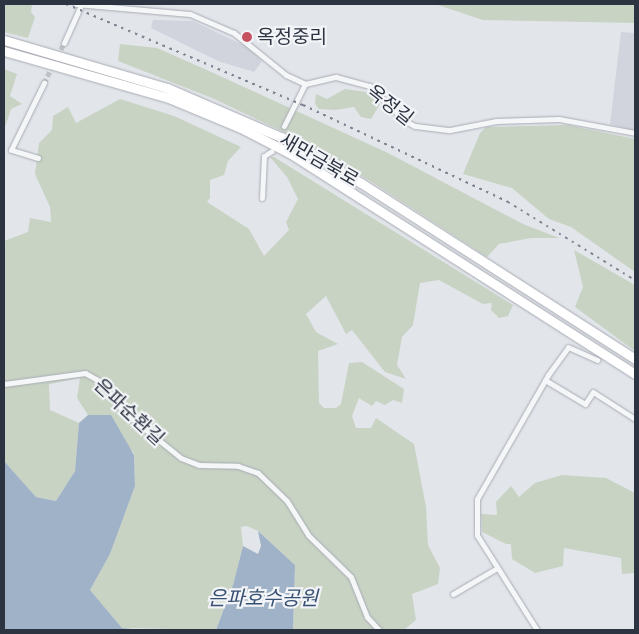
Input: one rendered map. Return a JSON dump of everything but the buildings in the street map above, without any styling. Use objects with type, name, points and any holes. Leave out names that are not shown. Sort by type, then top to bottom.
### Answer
[{"type":"highway","name":"새만금북로","points":[[4,40],[167,88],[281,137],[345,173],[632,357]]},
{"type":"highway","name":"새만금북로","points":[[4,51],[168,98],[241,128],[347,188],[635,374]]},
{"type":"street","points":[[64,43],[78,5],[190,14],[234,33],[286,75],[306,84],[284,126]]},
{"type":"street","name":"옥정길","points":[[306,84],[330,78],[353,79],[370,86],[405,121],[415,126],[450,130],[496,121],[560,119],[635,133]]},
{"type":"street","points":[[38,158],[11,150],[44,83]]},
{"type":"street","points":[[262,198],[264,156],[272,151]]},
{"type":"street","points":[[537,630],[476,535],[477,499],[545,380],[568,347],[597,360]]},
{"type":"street","name":"은파순환길","points":[[4,384],[85,373],[101,382],[124,412],[181,458],[199,466],[238,466],[258,472],[287,501],[308,535],[351,577],[366,617],[379,630]]},
{"type":"street","points":[[545,380],[585,404],[593,392],[635,419]]},
{"type":"street","points":[[453,594],[497,568]]},
{"type":"shaded area","points":[[153,20],[193,21],[247,47],[262,61],[254,72],[218,61],[151,28]]},
{"type":"shaded area","points":[[621,32],[635,33],[635,131],[610,124]]},
{"type":"green space","points":[[4,4],[32,4],[31,12],[35,17],[28,38],[4,32]]},
{"type":"green space","points":[[435,4],[635,4],[635,23],[483,20]]},
{"type":"green space","points":[[120,44],[157,48],[388,153],[523,224],[559,238],[531,238],[499,244],[487,257],[367,179],[288,134],[212,98],[118,61]]},
{"type":"green space","points":[[4,69],[17,74],[10,96],[22,104],[11,109],[5,127]]},
{"type":"green space","points":[[345,89],[366,92],[375,97],[380,104],[371,119],[361,117],[354,107],[335,110],[319,109],[315,104],[316,94],[327,99]]},
{"type":"green space","points":[[120,99],[174,116],[241,147],[228,161],[224,175],[210,180],[210,198],[207,202],[249,229],[264,256],[289,230],[286,222],[298,199],[287,177],[270,157],[274,157],[513,305],[508,316],[499,318],[491,310],[492,303],[483,304],[439,280],[420,283],[413,325],[402,337],[397,365],[406,379],[385,372],[352,330],[346,334],[326,296],[306,314],[316,332],[338,344],[318,351],[319,403],[324,408],[336,408],[341,404],[349,363],[362,362],[404,389],[402,403],[393,400],[385,405],[376,401],[372,406],[359,398],[352,416],[356,428],[371,428],[376,418],[414,444],[426,507],[428,545],[440,568],[438,584],[412,594],[416,620],[404,630],[293,630],[295,565],[258,531],[247,526],[241,527],[243,546],[233,585],[216,630],[122,628],[90,590],[110,554],[135,486],[134,453],[121,438],[111,415],[88,415],[77,398],[80,378],[49,384],[50,410],[79,423],[75,471],[56,501],[36,497],[4,461],[4,241],[28,232],[30,218],[51,222],[50,207],[35,174],[39,143],[52,130],[53,116],[68,107],[76,123]]},
{"type":"green space","points":[[568,125],[635,139],[635,272],[571,227],[549,219],[512,188],[463,174],[480,133],[486,127]]},
{"type":"green space","points":[[574,250],[635,285],[635,351],[575,307],[583,287]]},
{"type":"green space","points":[[562,475],[606,478],[635,493],[635,573],[622,574],[621,558],[564,548],[563,566],[535,573],[512,559],[511,544],[506,544],[482,532],[481,514],[497,515],[496,502],[511,486],[519,497],[535,483]]},
{"type":"water","points":[[88,415],[111,415],[134,455],[135,486],[110,554],[90,590],[122,628],[143,630],[4,630],[4,461],[36,497],[56,501],[75,471],[79,423]]},
{"type":"water","name":"은파호수공원","points":[[258,531],[295,565],[293,630],[216,630],[233,585],[243,546],[258,554],[261,546]]},
{"type":"tunnel","points":[[44,83],[64,43]]},
{"type":"railway","points":[[66,4],[303,105],[508,202],[635,280]]},
{"type":"place","name":"옥정중리","points":[[247,37]]}]
